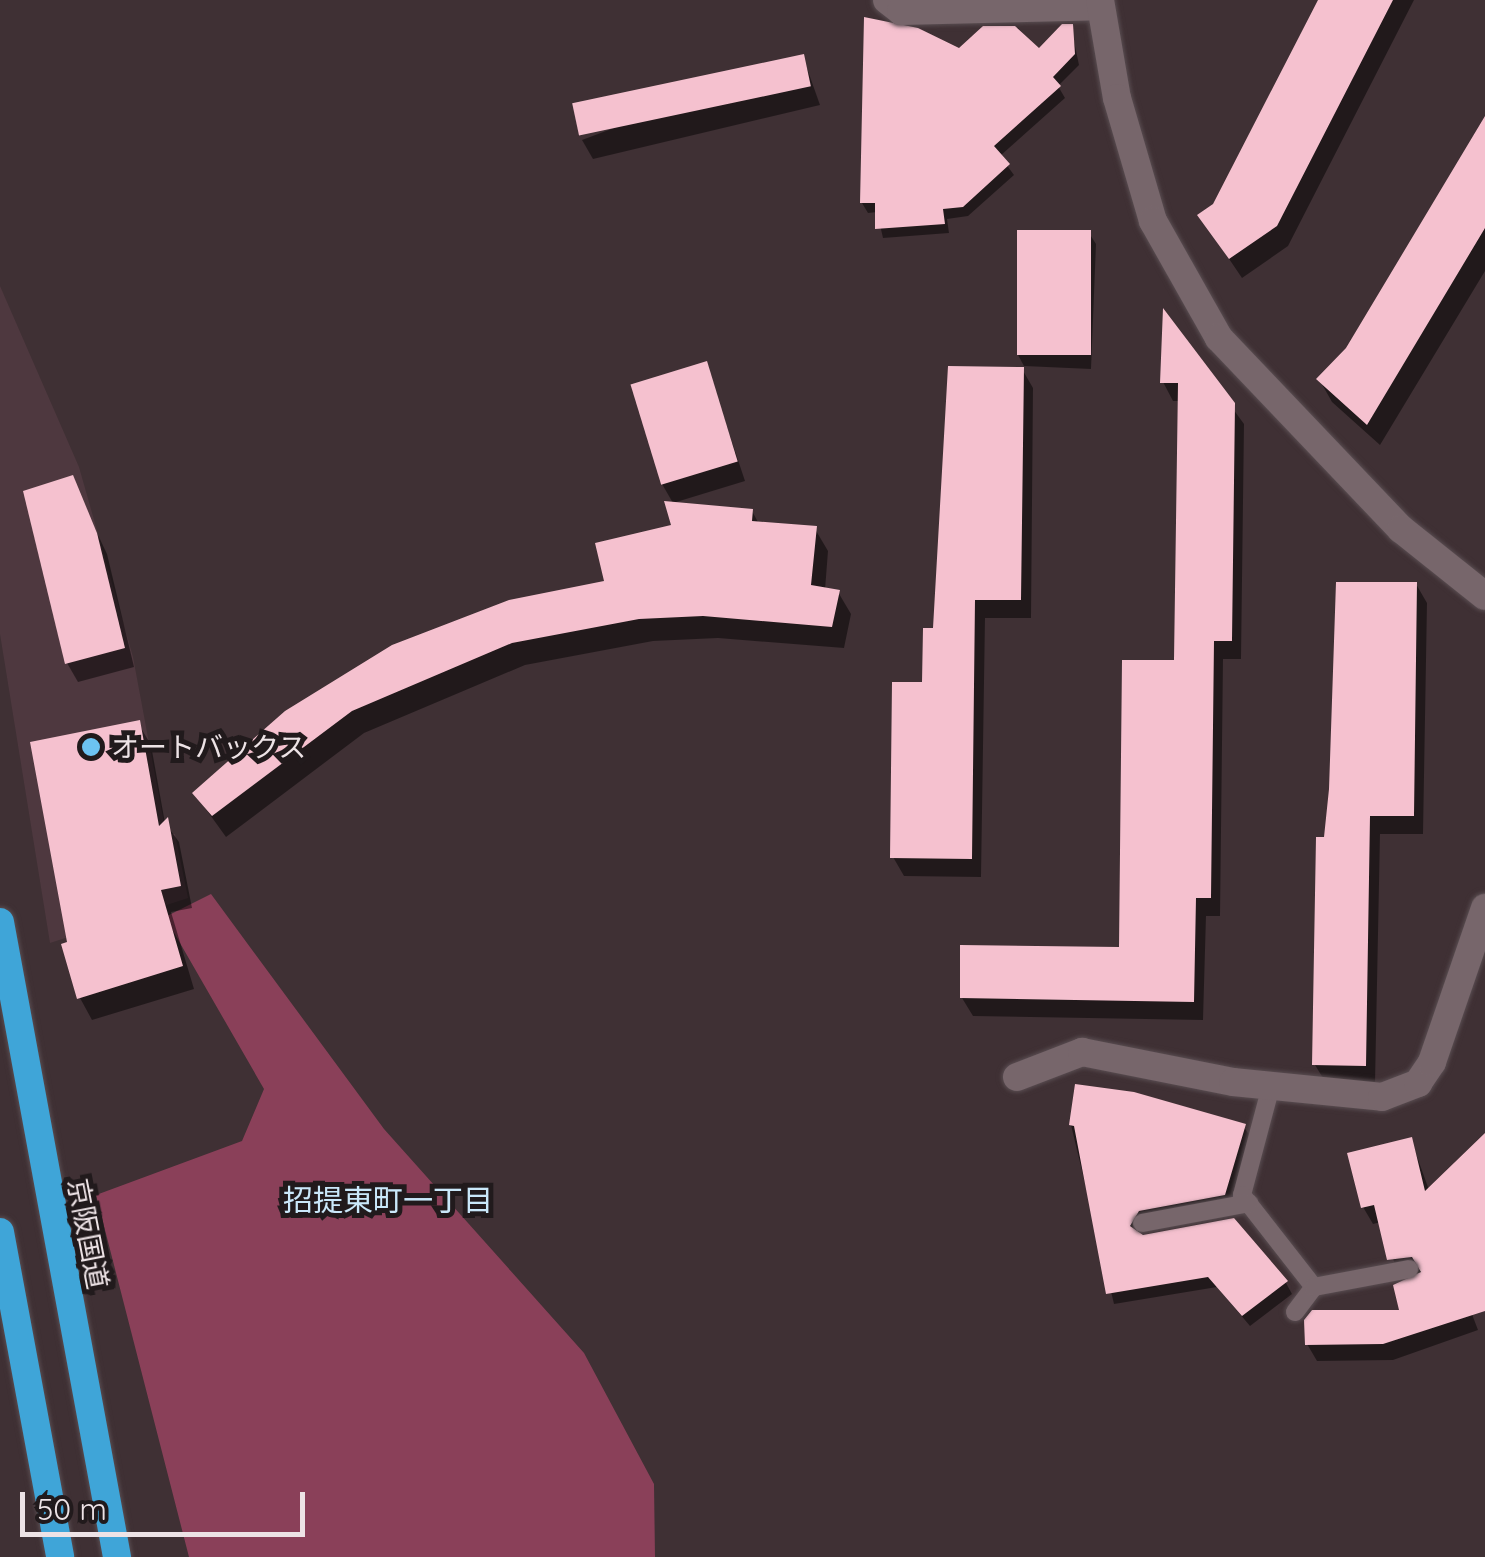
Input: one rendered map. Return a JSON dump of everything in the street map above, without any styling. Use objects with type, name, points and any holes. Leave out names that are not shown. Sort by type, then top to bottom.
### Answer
[{"type":"highway","name":"京阪国道","points":[[0,922],[116,1557]]},
{"type":"highway","points":[[0,1232],[60,1557]]},
{"type":"street","points":[[887,0],[900,11],[1100,3],[1117,98],[1153,221],[1219,338],[1401,529],[1485,596]]},
{"type":"street","points":[[1017,1077],[1082,1052],[1271,1086],[1382,1097],[1418,1083],[1432,1062],[1485,908]]},
{"type":"lane","points":[[1271,1086],[1242,1195],[1314,1286]]},
{"type":"lane","points":[[1142,1223],[1248,1203]]},
{"type":"lane","points":[[1295,1312],[1314,1286],[1409,1269]]},
{"type":"shaded area","points":[[0,286],[79,467],[133,657],[166,834],[175,834],[188,898],[50,943],[0,634]]},
{"type":"shaded area","points":[[211,894],[384,1129],[584,1353],[654,1484],[655,1557],[189,1557],[96,1195],[242,1141],[264,1089],[165,917]]},
{"type":"building","points":[[1318,0],[1393,0],[1277,226],[1229,259],[1197,215],[1213,204]]},
{"type":"building","points":[[864,17],[918,28],[959,48],[983,26],[1015,26],[1039,48],[1062,24],[1073,24],[1075,54],[1053,77],[1061,86],[994,146],[1010,164],[963,207],[943,209],[945,224],[875,229],[875,203],[860,203]]},
{"type":"building","points":[[804,54],[811,86],[579,136],[572,103]]},
{"type":"building","points":[[1485,116],[1485,228],[1367,425],[1316,379],[1346,348]]},
{"type":"building","points":[[1017,230],[1091,230],[1091,355],[1017,355]]},
{"type":"building","points":[[1163,308],[1235,403],[1232,641],[1214,641],[1211,898],[1196,898],[1194,1002],[960,998],[960,945],[1119,947],[1122,660],[1174,660],[1178,383],[1160,383]]},
{"type":"building","points":[[707,361],[738,461],[661,485],[630,384]]},
{"type":"building","points":[[948,366],[1024,367],[1021,600],[975,600],[972,859],[890,858],[892,682],[922,682],[923,628],[933,628]]},
{"type":"building","points":[[73,475],[97,533],[125,648],[65,664],[23,491]]},
{"type":"building","points":[[664,501],[753,509],[752,521],[817,526],[811,585],[840,590],[832,627],[703,616],[639,619],[512,643],[352,711],[212,816],[192,793],[285,711],[392,645],[509,600],[604,581],[595,543],[671,525]]},
{"type":"building","points":[[1336,582],[1417,582],[1414,816],[1370,816],[1366,1066],[1312,1065],[1316,837],[1324,837],[1329,789]]},
{"type":"building","points":[[140,720],[159,826],[168,817],[181,886],[161,890],[183,966],[77,999],[61,944],[67,942],[30,742]]},
{"type":"building","points":[[1075,1084],[1134,1092],[1246,1124],[1225,1195],[1139,1211],[1130,1226],[1143,1235],[1234,1218],[1288,1281],[1242,1316],[1208,1277],[1106,1294],[1074,1126],[1069,1125]]},
{"type":"building","points":[[1485,1133],[1485,1311],[1383,1344],[1305,1345],[1304,1320],[1312,1310],[1399,1310],[1393,1285],[1421,1272],[1412,1257],[1387,1260],[1374,1205],[1361,1208],[1347,1153],[1412,1137],[1425,1191]]},
{"type":"place","name":"オートバックス","points":[[91,747]]},
{"type":"district","name":"招提東町一丁目","points":[[388,1200]]}]
